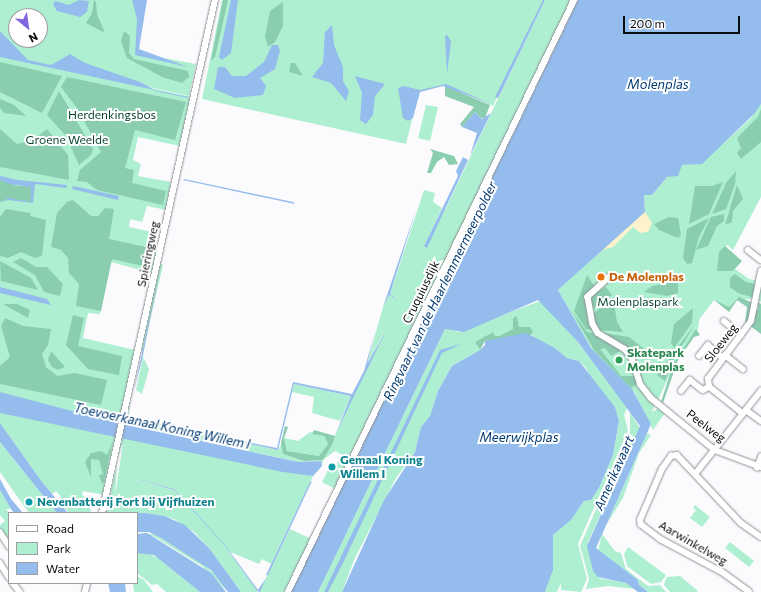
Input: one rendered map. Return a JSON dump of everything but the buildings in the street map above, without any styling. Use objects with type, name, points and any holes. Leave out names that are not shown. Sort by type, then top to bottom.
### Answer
[{"type":"street","name":"Spieringweg","points":[[102,512],[214,0]]},
{"type":"street","name":"Cruquiusdijk","points":[[288,592],[574,0]]},
{"type":"street","points":[[748,250],[761,260]]},
{"type":"street","name":"Sloeweg","points":[[709,387],[709,376],[741,335],[753,316],[761,271]]},
{"type":"street","name":"Peelweg","points":[[610,277],[588,297],[593,324],[602,337],[625,349],[644,390],[715,450],[759,468]]},
{"type":"street","points":[[724,321],[741,335]]},
{"type":"street","points":[[699,356],[708,345],[742,369]]},
{"type":"street","points":[[681,391],[690,380],[703,390],[709,387],[744,412],[761,421]]},
{"type":"street","points":[[696,473],[761,391]]},
{"type":"street","name":"Aarwinkelweg","points":[[747,591],[721,572],[661,540],[639,522],[662,469],[672,456],[681,456],[741,523],[761,536]]},
{"type":"street","points":[[761,457],[759,468],[761,474]]},
{"type":"street","points":[[0,532],[8,544]]},
{"type":"street","points":[[0,563],[8,575]]},
{"type":"street","points":[[14,584],[20,592]]},
{"type":"green space","points":[[0,0],[145,0],[136,53],[196,64],[189,96],[0,54]]},
{"type":"green space","points":[[94,0],[96,2],[97,14],[105,33],[86,23],[92,13]]},
{"type":"green space","points":[[222,0],[544,0],[493,106],[445,85],[419,92],[406,144],[202,99]]},
{"type":"green space","points":[[223,0],[228,0],[215,57],[211,61]]},
{"type":"green space","points":[[545,0],[572,0],[335,489],[322,482],[328,470],[334,472],[339,460],[346,457],[335,451],[323,460],[385,331],[367,364],[383,307],[389,295],[398,299],[390,294],[424,190],[435,193],[433,202],[442,208],[424,246],[446,208]]},
{"type":"green space","points":[[283,2],[283,26],[275,42],[268,47],[265,36],[270,11]]},
{"type":"green space","points":[[124,31],[130,36],[129,53],[134,59],[188,71],[189,77],[182,83],[162,77],[127,58],[121,41]]},
{"type":"green space","name":"Groene Weelde","points":[[0,55],[191,97],[180,146],[138,137],[133,160],[141,164],[138,176],[171,182],[166,210],[147,206],[142,222],[130,219],[129,227],[157,233],[155,241],[158,243],[152,273],[111,262],[100,314],[88,313],[83,338],[135,350],[105,495],[83,491],[82,495],[86,497],[91,512],[68,512],[58,499],[61,497],[56,491],[52,494],[42,482],[0,423]]},
{"type":"green space","points":[[0,62],[62,76],[42,113],[0,92]]},
{"type":"green space","points":[[291,63],[295,63],[303,76],[289,72]]},
{"type":"green space","name":"Herdenkingsbos","points":[[67,77],[186,102],[175,140],[135,130],[125,168],[134,170],[132,183],[166,191],[163,205],[97,190],[87,182],[77,181],[80,170],[101,152],[77,108],[61,87]]},
{"type":"green space","points":[[445,86],[490,105],[485,118],[481,118],[475,112],[462,127],[460,124],[474,107],[445,96]]},
{"type":"green space","points":[[59,91],[93,149],[91,155],[79,165],[66,136],[47,115]]},
{"type":"green space","points":[[0,99],[14,105],[26,116],[4,113],[0,108]]},
{"type":"green space","name":"Molenplaspark","points":[[761,104],[761,197],[733,250],[727,245],[725,247],[735,269],[749,279],[761,281],[761,302],[756,298],[735,301],[728,308],[714,300],[699,320],[698,329],[676,362],[652,412],[659,408],[665,413],[653,430],[634,392],[591,348],[558,290],[645,212],[644,195],[652,195],[667,177],[677,174],[682,165],[702,163],[750,119]]},
{"type":"green space","points":[[426,105],[438,107],[430,141],[418,138]]},
{"type":"green space","points":[[761,109],[761,142],[741,159],[737,153],[741,148],[737,138],[758,117]]},
{"type":"green space","points":[[0,129],[17,144],[33,140],[47,129],[68,155],[69,180],[0,167]]},
{"type":"green space","points":[[430,149],[454,156],[458,164],[449,165],[444,157],[437,162],[431,173],[427,173],[433,153]]},
{"type":"green space","points":[[736,171],[735,184],[726,209],[712,214],[726,183]]},
{"type":"green space","points":[[0,180],[17,186],[31,186],[31,202],[9,198],[0,202]]},
{"type":"green space","points":[[723,182],[709,214],[689,224],[695,186],[712,186]]},
{"type":"green space","points":[[737,185],[743,199],[733,211],[732,222],[725,225]]},
{"type":"green space","points":[[73,200],[91,216],[98,216],[105,208],[114,209],[109,239],[151,248],[147,267],[112,259],[101,311],[76,306],[79,284],[69,273],[68,258],[61,250],[51,247],[57,213],[67,202]]},
{"type":"green space","points":[[6,209],[31,213],[30,216],[46,220],[42,256],[35,258],[21,252],[8,258],[0,256],[0,217]]},
{"type":"green space","points":[[724,214],[724,221],[717,226],[708,246],[696,250],[711,217]]},
{"type":"green space","points":[[669,217],[678,218],[681,235],[678,238],[659,230],[654,224]]},
{"type":"green space","points":[[709,218],[699,237],[692,263],[687,264],[683,258],[687,229]]},
{"type":"green space","points":[[725,246],[742,261],[733,271],[717,271],[719,252]]},
{"type":"green space","points":[[21,258],[36,267],[47,267],[63,284],[60,296],[44,292],[35,275],[13,262]]},
{"type":"green space","points":[[0,261],[31,278],[38,290],[1,281]]},
{"type":"green space","points":[[160,263],[163,265],[142,354],[142,341]]},
{"type":"green space","points":[[735,274],[746,282],[755,284],[754,298],[738,293],[730,287],[730,278]]},
{"type":"green space","points":[[587,275],[595,287],[585,299],[594,331],[586,329],[574,311]]},
{"type":"green space","points":[[678,280],[678,293],[667,296],[644,292],[652,286]]},
{"type":"green space","points":[[606,287],[612,295],[592,310],[590,296]]},
{"type":"green space","points":[[613,297],[617,322],[623,332],[600,330],[596,326],[593,314]]},
{"type":"green space","points":[[739,297],[753,303],[752,310],[758,310],[758,302],[761,304],[761,334],[745,322],[747,307],[737,300],[729,312],[714,300],[729,307]]},
{"type":"green space","points":[[540,301],[578,342],[627,408],[624,415],[628,430],[578,544],[587,579],[581,592],[561,590],[561,583],[557,592],[545,592],[553,570],[553,535],[571,520],[584,501],[591,500],[599,488],[613,455],[619,421],[615,407],[592,381],[586,368],[579,361],[567,358],[555,348],[538,342],[531,335],[533,331],[519,328],[517,317],[513,318],[513,329],[499,336],[495,336],[493,332],[475,342],[480,350],[452,366],[438,391],[430,416],[421,427],[415,452],[396,478],[354,560],[342,592],[318,592],[445,329],[448,327],[458,332]]},
{"type":"green space","points":[[3,304],[17,304],[30,310],[28,318]]},
{"type":"green space","points":[[693,308],[692,323],[674,348],[671,343],[674,324]]},
{"type":"green space","points":[[571,310],[587,332],[597,334],[622,350],[611,356],[605,348],[600,349],[621,376],[634,376],[638,384],[631,388],[594,350]]},
{"type":"green space","points":[[73,315],[84,318],[78,346],[122,356],[119,375],[88,369],[66,345]]},
{"type":"green space","points":[[517,316],[519,327],[530,327],[533,331],[531,335],[485,341],[480,350],[475,342],[493,332],[495,336],[499,336],[513,329],[513,318]]},
{"type":"green space","points":[[5,318],[23,326],[51,329],[48,345],[42,354],[46,367],[57,376],[75,373],[107,380],[101,405],[0,384],[0,366],[10,357],[1,326]]},
{"type":"green space","points":[[695,324],[674,359],[665,381],[657,375]]},
{"type":"green space","points":[[696,329],[700,335],[694,337],[678,360],[663,403],[661,402],[673,365]]},
{"type":"green space","points":[[604,333],[629,337],[648,352],[636,358],[627,347],[604,336]]},
{"type":"green space","points":[[51,351],[65,367],[58,370],[52,367],[48,360]]},
{"type":"green space","points":[[143,357],[149,369],[142,394],[136,390]]},
{"type":"green space","points":[[294,384],[351,396],[340,421],[312,413],[314,397],[292,392]]},
{"type":"green space","points":[[130,397],[129,417],[278,450],[282,443],[283,454],[304,461],[323,460],[322,466],[320,461],[298,462],[126,424]]},
{"type":"green space","points":[[630,412],[640,428],[588,542],[599,578],[626,583],[635,589],[608,586],[586,589],[589,579],[580,546],[630,432]]},
{"type":"green space","points":[[285,426],[288,427],[284,438],[287,451],[319,456],[328,444],[324,436],[312,434],[314,430],[335,436],[333,443],[323,460],[304,461],[283,454],[281,443]]},
{"type":"green space","points":[[310,432],[324,436],[328,444],[319,456],[287,451],[284,438],[298,441]]},
{"type":"green space","points":[[647,433],[651,435],[639,453],[623,498],[606,525]]},
{"type":"green space","points":[[122,437],[313,476],[271,564],[262,559],[259,564],[230,552],[226,548],[258,592],[241,592],[209,548],[194,532],[174,519],[138,512],[106,512],[117,464],[115,496],[123,443],[116,460]],"holes":[[[124,477],[174,489],[211,531],[174,490]]]},
{"type":"green space","points":[[0,442],[56,512],[28,512],[0,472]]},
{"type":"green space","points":[[112,443],[104,482],[102,484],[99,475],[103,474],[99,460],[91,459],[91,477],[85,462],[91,453],[101,451],[107,455]]},
{"type":"green space","points":[[0,490],[11,509],[6,509],[8,512],[8,539],[0,530],[0,525],[5,521],[0,515]]},
{"type":"green space","points":[[695,505],[710,517],[702,527],[690,518],[696,510],[693,508]]},
{"type":"green space","points":[[290,529],[311,539],[284,592],[259,592]]},
{"type":"green space","points":[[138,532],[156,535],[203,564],[217,576],[228,592],[202,566],[155,537]]},
{"type":"green space","points":[[602,534],[615,551],[621,553],[626,569],[648,586],[660,585],[666,592],[648,592],[639,585],[638,580],[598,550]]},
{"type":"green space","points":[[730,542],[754,561],[749,567],[725,548]]},
{"type":"green space","points":[[628,547],[666,575],[661,582],[651,584],[627,566],[624,554]]},
{"type":"green space","points":[[145,552],[158,558],[200,592],[166,592],[157,584],[152,585],[138,574],[138,553]]},
{"type":"green space","points":[[680,576],[698,591],[670,592],[664,585],[667,577]]},
{"type":"green space","points":[[138,577],[144,580],[153,592],[134,592],[133,584],[138,584]]},
{"type":"sand","points":[[645,212],[652,223],[648,232],[640,233],[633,227],[613,247],[599,251]]},
{"type":"water","points":[[79,0],[89,1],[87,12],[80,17],[57,11],[53,4],[55,1],[69,5]]},
{"type":"water","points":[[132,0],[147,0],[139,49],[188,67],[135,55],[137,19]]},
{"type":"water","points":[[231,0],[238,0],[231,53],[222,60],[219,57]]},
{"type":"water","points":[[543,0],[545,0],[503,88],[498,98],[495,97]]},
{"type":"water","name":"Molenplas","points":[[578,0],[761,0],[761,104],[755,113],[702,164],[682,165],[678,176],[667,177],[652,195],[644,195],[645,212],[558,290],[591,348],[632,389],[651,424],[596,548],[638,580],[639,585],[648,592],[638,592],[626,583],[598,577],[593,571],[587,546],[640,426],[578,342],[538,300],[464,332],[445,329],[318,592],[291,592]]},
{"type":"water","points":[[332,25],[334,45],[343,67],[343,81],[349,91],[346,101],[331,83],[312,77],[323,63],[325,32]]},
{"type":"water","points":[[0,31],[8,39],[8,48],[16,48],[28,60],[51,65],[70,54],[85,63],[140,82],[155,90],[0,57]]},
{"type":"water","points":[[447,35],[451,41],[447,74],[445,36]]},
{"type":"water","points":[[272,45],[278,45],[280,51],[275,69],[260,78],[266,86],[263,95],[235,98],[214,89],[218,67],[225,67],[232,76],[246,76],[264,62]]},
{"type":"water","points":[[355,76],[385,84],[375,96],[373,115],[366,124],[360,120],[362,93]]},
{"type":"water","points":[[446,84],[491,104],[443,86],[420,92],[413,118],[408,121],[403,118],[398,88],[404,86],[420,90]]},
{"type":"water","points":[[475,112],[482,119],[491,113],[470,156],[477,133],[462,127]]},
{"type":"water","points":[[463,157],[468,160],[427,248],[424,246],[458,176],[456,171]]},
{"type":"water","points":[[0,176],[18,180],[67,185],[66,188],[35,184],[33,203],[8,200],[0,203],[9,198],[31,202],[31,187],[9,184],[0,180]]},
{"type":"water","points":[[183,180],[293,202],[295,204]]},
{"type":"water","points":[[73,186],[119,196],[118,200],[72,189]]},
{"type":"water","points":[[417,207],[390,294],[398,300],[389,295],[383,307]]},
{"type":"water","points":[[161,265],[142,360],[134,390],[141,358]]},
{"type":"water","points":[[0,287],[47,299],[51,305],[0,293]]},
{"type":"water","points":[[376,328],[367,364],[386,331],[336,433],[351,396],[294,384],[278,450],[157,424],[277,448],[293,382],[352,394],[364,371]]},
{"type":"water","name":"Meerwijkplas","points":[[526,333],[555,348],[567,358],[579,361],[615,407],[619,421],[613,455],[599,488],[591,500],[584,501],[571,520],[553,535],[553,570],[545,592],[342,592],[384,500],[415,452],[421,427],[430,416],[438,391],[452,366],[480,350],[485,345],[485,341]]},
{"type":"water","points":[[461,344],[442,353],[342,565],[328,592],[324,592],[440,350]]},
{"type":"water","points":[[0,392],[110,421],[298,462],[321,461],[322,466],[313,476],[283,472],[0,413]]},
{"type":"water","points":[[0,423],[42,482],[67,512],[56,512],[0,442]]},
{"type":"water","points":[[124,476],[174,489],[225,545],[258,590],[266,578],[260,592],[257,591],[225,546],[174,490]]},
{"type":"water","points":[[0,479],[11,499],[22,512],[13,512],[0,490]]},
{"type":"water","points":[[312,481],[268,575],[266,575],[310,482]]},
{"type":"water","points":[[138,513],[164,516],[185,525],[209,548],[241,592],[228,592],[211,570],[149,532],[138,532]]},
{"type":"water","points":[[147,533],[211,573],[226,592],[200,592],[154,555],[138,553],[138,534]]},
{"type":"water","points":[[108,584],[125,584],[126,592],[110,592]]},
{"type":"waterway","points":[[155,90],[187,97]]},
{"type":"place","name":"De Molenplas","points":[[601,277]]},
{"type":"place","name":"Skatepark Molenplas","points":[[619,360]]},
{"type":"place","name":"Gemaal Koning Willem I","points":[[332,467]]},
{"type":"place","name":"Nevenbatterij Fort bij Vijfhuizen","points":[[29,502]]},
{"type":"water label","name":"Ringvaart van de Haarlemmermeerpolder","points":[[440,291]]},
{"type":"water label","name":"Toevoerkanaal Koning Willem I","points":[[162,426]]},
{"type":"water label","name":"Amerikavaart","points":[[614,473]]}]
